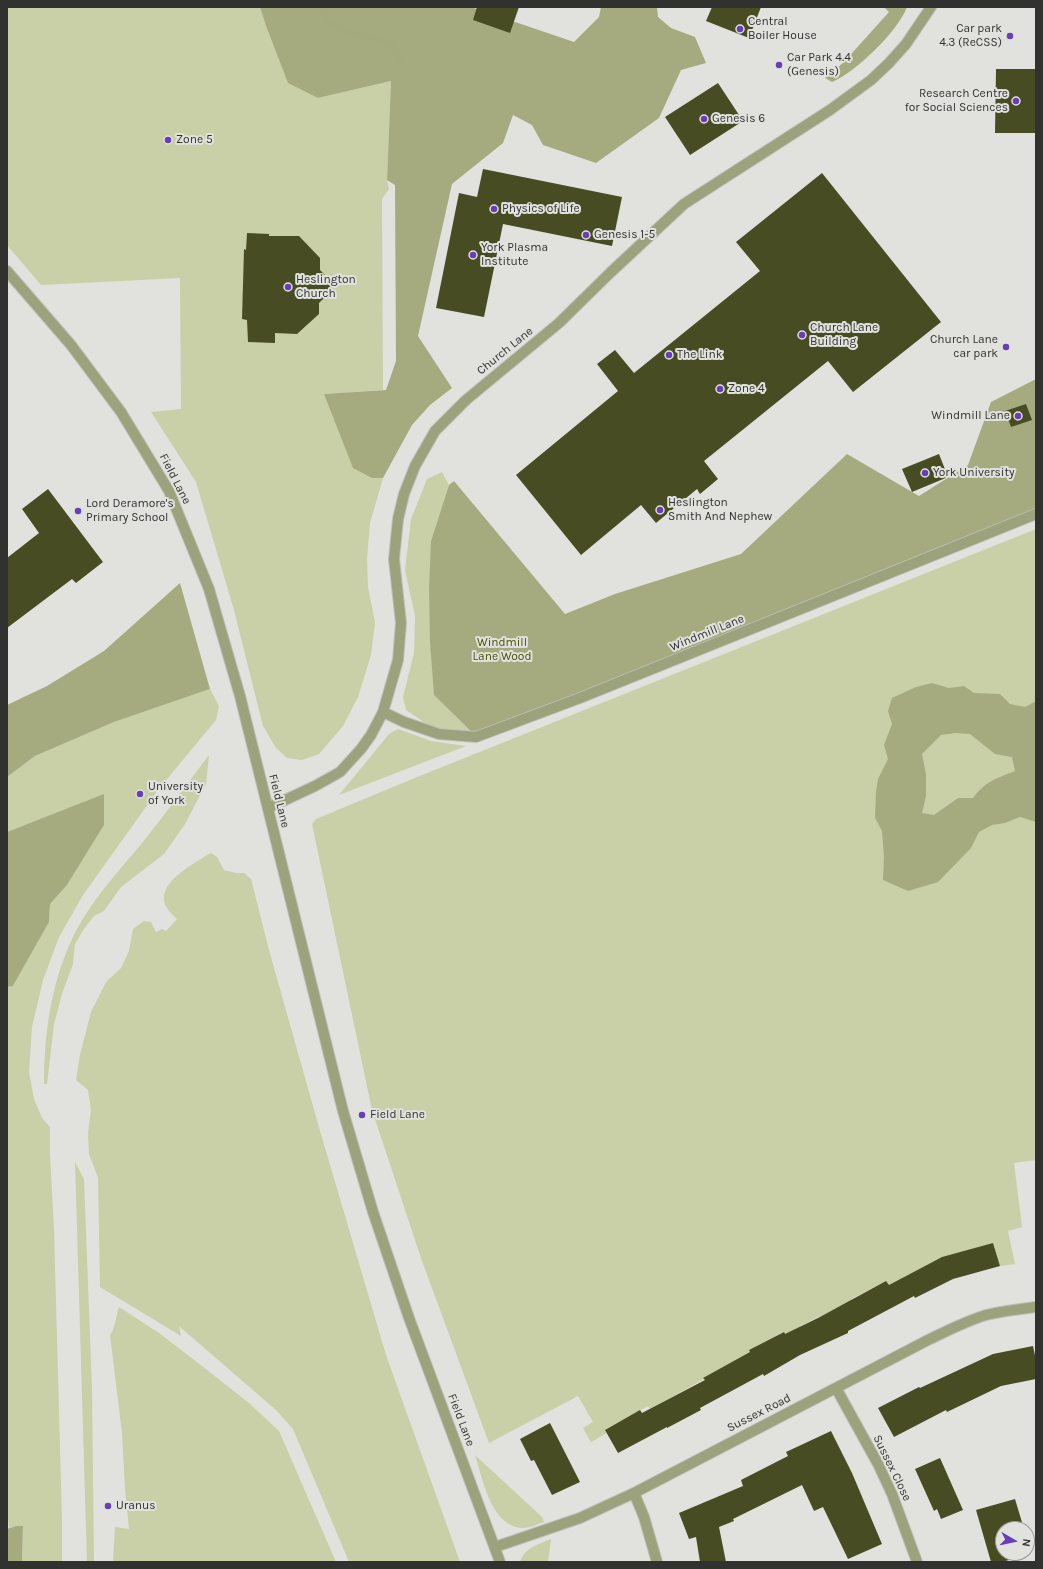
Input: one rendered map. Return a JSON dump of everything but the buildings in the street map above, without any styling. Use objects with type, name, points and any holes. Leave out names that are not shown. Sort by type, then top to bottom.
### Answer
[{"type":"street","name":"Church Lane","points":[[268,808],[340,772],[362,749],[383,712],[398,660],[401,623],[394,559],[398,519],[409,480],[423,451],[435,431],[466,400],[559,323],[684,204],[830,110],[872,80],[906,44],[931,7]]},
{"type":"street","name":"Field Lane","points":[[7,271],[71,345],[121,412],[169,491],[209,589],[233,668],[343,1111],[373,1212],[409,1318],[500,1562]]},
{"type":"street","name":"Windmill Lane","points":[[383,712],[404,722],[439,734],[476,737],[580,698],[1036,514]]},
{"type":"street","name":"Sussex Road","points":[[495,1547],[580,1518],[634,1493],[928,1340],[963,1324],[984,1316],[1005,1311],[1036,1307]]},
{"type":"street","name":"Sussex Close","points":[[836,1388],[878,1464],[892,1494],[917,1562]]},
{"type":"street","points":[[634,1493],[644,1517],[657,1562]]},
{"type":"green space","points":[[7,7],[260,7],[265,23],[318,98],[391,81],[387,180],[389,189],[382,199],[383,390],[324,394],[372,478],[383,478],[370,523],[367,559],[368,587],[375,622],[371,655],[358,697],[343,726],[319,754],[302,760],[287,758],[276,748],[263,726],[234,610],[196,482],[151,412],[181,409],[180,278],[41,285],[7,245]]},
{"type":"green space","points":[[260,7],[471,7],[574,42],[599,17],[601,7],[657,7],[658,17],[671,28],[695,37],[706,63],[681,70],[659,118],[596,163],[543,145],[532,125],[513,115],[503,143],[452,184],[418,336],[452,388],[430,405],[412,425],[383,478],[372,478],[353,468],[324,394],[386,390],[396,361],[395,185],[387,180],[391,81],[318,98],[288,83]]},
{"type":"green space","points":[[884,7],[907,7],[902,17],[886,39],[864,60],[842,77],[832,82],[825,78],[844,62],[889,12]]},
{"type":"green space","name":"Windmill Lane Wood","points":[[1036,379],[1036,511],[476,736],[434,695],[430,642],[429,589],[431,541],[449,485],[454,481],[565,614],[615,594],[741,554],[847,454],[919,496],[968,465],[991,402]]},
{"type":"green space","points":[[442,472],[449,485],[431,541],[476,736],[440,733],[406,710],[403,697],[414,653],[415,616],[405,570],[411,519],[427,479]]},
{"type":"green space","points":[[1036,529],[1036,1160],[1014,1163],[1022,1227],[1008,1231],[1015,1264],[1000,1266],[993,1243],[937,1260],[904,1277],[892,1292],[886,1281],[851,1299],[854,1306],[837,1308],[800,1326],[802,1331],[788,1339],[783,1332],[749,1350],[753,1357],[703,1378],[704,1379],[650,1409],[648,1406],[606,1429],[607,1433],[591,1442],[583,1428],[593,1422],[578,1396],[489,1443],[422,1261],[372,1110],[312,824],[316,819],[427,773]]},
{"type":"green space","points":[[180,583],[210,689],[114,722],[35,756],[7,777],[7,705],[47,686],[104,651]]},
{"type":"green space","points":[[932,683],[949,688],[964,686],[974,693],[1000,694],[1010,704],[1025,707],[1036,701],[1036,822],[1020,817],[1005,823],[992,825],[979,832],[971,848],[938,882],[908,891],[883,880],[884,857],[882,831],[875,818],[876,792],[878,779],[888,759],[884,745],[892,724],[888,711],[892,698],[916,687]],"holes":[[[955,733],[970,734],[995,754],[1012,757],[1015,771],[987,784],[973,798],[958,798],[934,815],[922,813],[926,796],[926,774],[922,754],[941,735]]]},
{"type":"green space","points":[[210,689],[219,706],[216,720],[158,790],[83,895],[59,937],[43,980],[32,1027],[29,1072],[34,1099],[42,1118],[50,1127],[62,1562],[22,1562],[23,1527],[16,1526],[9,1528],[7,1508],[7,987],[13,986],[49,922],[50,904],[67,885],[104,825],[104,795],[7,832],[7,777],[35,756],[114,722]]},
{"type":"green space","points":[[398,729],[431,741],[466,746],[339,795],[389,734]]},
{"type":"green space","points":[[209,755],[206,784],[185,824],[164,854],[121,887],[104,911],[94,916],[75,944],[73,964],[62,994],[54,1024],[47,1084],[44,1084],[45,1047],[50,1010],[59,974],[72,939],[95,900],[152,831]]},
{"type":"green space","points":[[104,794],[104,825],[67,885],[50,904],[49,922],[13,986],[7,987],[7,832]]},
{"type":"green space","points":[[211,853],[217,857],[224,870],[244,873],[251,879],[269,950],[318,1124],[386,1355],[460,1562],[349,1562],[293,1429],[276,1410],[179,1326],[181,1336],[100,1287],[98,1178],[89,1154],[88,1133],[91,1110],[88,1090],[76,1080],[80,1055],[91,1012],[106,982],[121,968],[129,951],[133,929],[144,921],[151,922],[156,932],[162,929],[166,931],[177,919],[165,904],[164,896],[167,888],[179,874]]},
{"type":"green space","points":[[75,1162],[84,1179],[92,1389],[94,1562],[87,1562]]},
{"type":"green space","points":[[119,1307],[159,1333],[202,1366],[249,1403],[279,1431],[336,1562],[113,1562],[115,1527],[129,1529],[122,1433],[110,1335],[112,1333]]},
{"type":"green space","points":[[475,1455],[542,1517],[544,1522],[531,1527],[523,1528],[512,1526],[503,1520],[490,1500]]},
{"type":"green space","points":[[16,1526],[23,1526],[22,1562],[7,1562],[7,1529]]},
{"type":"green space","points":[[551,1539],[548,1562],[520,1562],[528,1550]]},
{"type":"waterway","points":[[322,7],[326,19],[348,33],[380,39],[391,45],[402,62]]},
{"type":"place","name":"Central Boiler House","points":[[740,29]]},
{"type":"place","name":"Car park 4.3 (ReCSS)","points":[[1010,36]]},
{"type":"place","name":"Car Park 4.4 (Genesis)","points":[[779,65]]},
{"type":"place","name":"Research Centre for Social Sciences","points":[[1016,101]]},
{"type":"place","name":"Genesis 6","points":[[704,119]]},
{"type":"place","name":"Zone 5","points":[[168,140]]},
{"type":"place","name":"Physics of Life","points":[[494,209]]},
{"type":"place","name":"Genesis 1-5","points":[[586,235]]},
{"type":"place","name":"York Plasma Institute","points":[[473,255]]},
{"type":"place","name":"Heslington Church","points":[[288,287]]},
{"type":"place","name":"Church Lane Building","points":[[802,335]]},
{"type":"place","name":"Church Lane car park","points":[[1006,347]]},
{"type":"place","name":"The Link","points":[[669,355]]},
{"type":"place","name":"Zone 4","points":[[720,389]]},
{"type":"place","name":"Windmill Lane","points":[[1018,416]]},
{"type":"place","name":"York University","points":[[925,473]]},
{"type":"place","name":"Heslington Smith And Nephew","points":[[660,510]]},
{"type":"place","name":"Lord Deramore's Primary School","points":[[78,511]]},
{"type":"place","name":"University of York","points":[[140,794]]},
{"type":"place","name":"Field Lane","points":[[362,1115]]},
{"type":"place","name":"Uranus","points":[[108,1506]]}]
